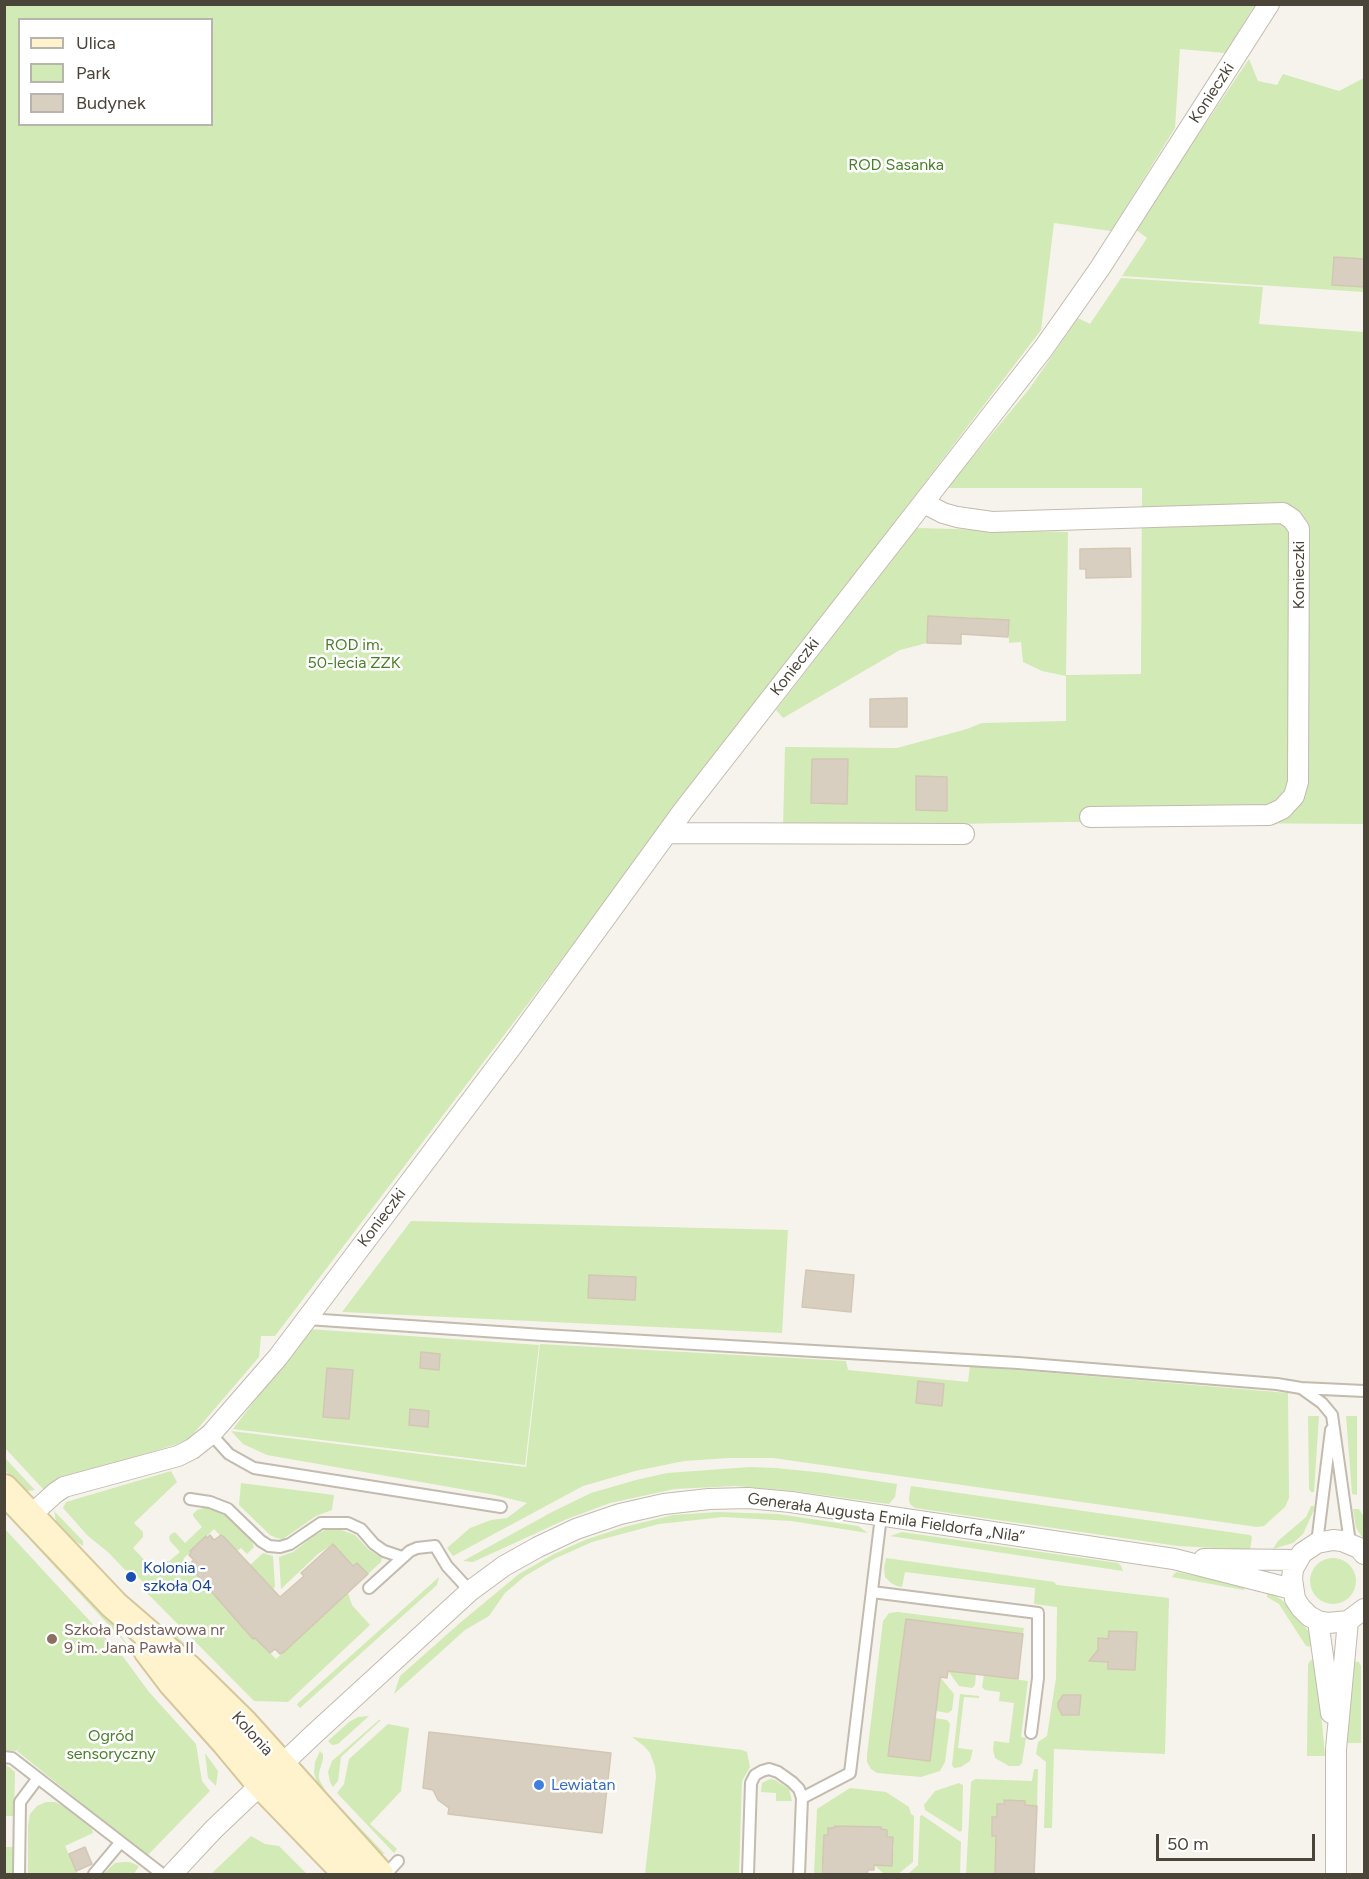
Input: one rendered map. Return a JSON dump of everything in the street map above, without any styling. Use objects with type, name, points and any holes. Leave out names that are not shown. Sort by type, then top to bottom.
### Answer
[{"type":"street","name":"Konieczki","points":[[30,1516],[64,1487],[178,1456],[192,1449],[211,1434],[278,1357],[552,992],[667,833],[1043,350],[1100,268],[1269,4]]},
{"type":"street","name":"Konieczki","points":[[924,503],[957,517],[992,522],[1283,513],[1292,519],[1299,529],[1298,782],[1294,796],[1282,809],[1269,815],[1090,817]]},
{"type":"street","points":[[667,833],[964,834]]},
{"type":"street","name":"Kolonia","points":[[4,1489],[114,1605],[215,1694],[244,1724],[271,1775],[348,1875]]},
{"type":"street","name":"Generała Augusta Emila Fieldorfa „Nila”","points":[[172,1875],[214,1829],[470,1591],[504,1566],[538,1547],[576,1529],[620,1514],[664,1504],[709,1499],[748,1498],[791,1502],[1174,1559],[1292,1589]]},
{"type":"street","points":[[1357,1548],[1333,1540],[1317,1543],[1302,1553],[1293,1569],[1292,1589],[1301,1608],[1318,1621],[1328,1623],[1348,1621],[1365,1609]]},
{"type":"street","name":"Generała Augusta Emila Fieldorfa „Nila”","points":[[1174,1559],[1298,1560]]},
{"type":"street","points":[[1318,1621],[1336,1749]]},
{"type":"street","points":[[1336,1875],[1336,1749],[1348,1621]]},
{"type":"street","name":"Kolonia","points":[[271,1775],[388,1868]]},
{"type":"lane","points":[[307,1319],[1018,1363],[1277,1384],[1301,1388],[1365,1391]]},
{"type":"lane","points":[[1301,1388],[1322,1403],[1332,1415],[1357,1548]]},
{"type":"lane","points":[[1317,1543],[1332,1415]]},
{"type":"lane","points":[[211,1434],[229,1454],[254,1467],[501,1507]]},
{"type":"lane","points":[[190,1499],[210,1502],[228,1509],[269,1546],[280,1547],[290,1544],[321,1523],[348,1523],[361,1529],[374,1544],[384,1551],[402,1557]]},
{"type":"lane","points":[[802,1798],[850,1773],[881,1516]]},
{"type":"lane","points":[[369,1588],[402,1557],[417,1548],[435,1546],[447,1566],[470,1591]]},
{"type":"lane","points":[[872,1592],[1038,1613],[1038,1678],[1031,1733]]},
{"type":"lane","points":[[4,1757],[12,1758],[162,1875]]},
{"type":"lane","points":[[748,1875],[751,1783],[756,1775],[769,1769],[778,1772],[792,1782],[799,1789],[802,1798],[799,1875]]},
{"type":"lane","points":[[19,1875],[20,1802],[38,1778]]},
{"type":"lane","points":[[94,1875],[120,1843]]},
{"type":"lane","points":[[386,1875],[388,1868]]},
{"type":"green space","name":"ROD im. 50-lecia ZZK","points":[[5,5],[1255,5],[1225,53],[1180,49],[1175,128],[1111,231],[1054,223],[1041,330],[275,1336],[261,1336],[259,1357],[186,1440],[62,1479],[43,1489],[5,1448]]},
{"type":"green space","points":[[1249,59],[1258,81],[1277,85],[1283,74],[1339,91],[1364,78],[1364,292],[1122,276],[1147,238],[1135,229]]},
{"type":"green space","points":[[1121,278],[1263,287],[1259,324],[1364,332],[1364,824],[1066,822],[783,827],[785,747],[897,748],[982,723],[1066,721],[1066,676],[1042,671],[1023,662],[1021,642],[1009,643],[1009,620],[962,617],[929,616],[927,643],[900,650],[783,718],[776,710],[917,528],[1068,532],[1066,675],[1141,674],[1142,488],[947,488],[1030,388],[1078,318],[1090,324]]},
{"type":"green space","points":[[411,1221],[788,1230],[782,1333],[342,1312]]},
{"type":"green space","points":[[309,1329],[539,1345],[525,1465],[233,1429]]},
{"type":"green space","points":[[540,1344],[846,1361],[848,1370],[968,1382],[970,1366],[1288,1393],[1289,1498],[1285,1507],[1264,1526],[1257,1527],[773,1458],[684,1461],[635,1471],[583,1486],[453,1556],[447,1548],[470,1528],[491,1520],[507,1518],[527,1503],[495,1495],[267,1455],[243,1444],[231,1431],[526,1467]]},
{"type":"green space","points":[[1308,1416],[1319,1416],[1314,1492],[1309,1489]]},
{"type":"green space","points":[[1346,1416],[1357,1416],[1357,1495],[1352,1494]]},
{"type":"green space","points":[[5,1458],[35,1490],[28,1491],[19,1486],[5,1470]]},
{"type":"green space","points":[[750,1467],[825,1473],[897,1484],[895,1497],[889,1504],[794,1491],[735,1486],[675,1489],[610,1503],[567,1519],[473,1562],[463,1561],[591,1493],[667,1473]]},
{"type":"green space","points":[[171,1471],[177,1482],[134,1523],[143,1532],[143,1537],[133,1548],[155,1571],[166,1560],[168,1562],[180,1552],[170,1541],[171,1534],[175,1532],[185,1543],[202,1527],[193,1514],[207,1507],[227,1516],[254,1547],[247,1554],[241,1548],[236,1552],[214,1529],[183,1559],[276,1659],[348,1593],[352,1605],[370,1625],[288,1702],[254,1701],[143,1589],[143,1582],[132,1571],[125,1570],[88,1536],[63,1508],[66,1502]]},
{"type":"green space","points":[[241,1483],[334,1495],[332,1510],[316,1516],[283,1539],[276,1538],[239,1505]]},
{"type":"green space","points":[[911,1486],[1250,1535],[1252,1537],[1250,1550],[1178,1546],[915,1508],[910,1504],[909,1499]]},
{"type":"green space","points":[[1311,1506],[1314,1506],[1314,1510],[1303,1534],[1293,1543],[1273,1549],[1278,1541],[1306,1517]]},
{"type":"green space","points":[[5,1508],[112,1623],[129,1647],[5,1513]]},
{"type":"green space","points":[[1353,1509],[1359,1509],[1364,1517],[1364,1540],[1356,1528]]},
{"type":"green space","points":[[54,1511],[83,1541],[83,1546],[64,1534],[57,1526]]},
{"type":"green space","points":[[718,1512],[778,1514],[858,1526],[868,1533],[791,1521],[723,1517],[659,1524],[592,1542],[554,1559],[525,1576],[505,1593],[489,1616],[465,1630],[394,1694],[400,1676],[461,1622],[519,1574],[554,1554],[585,1540],[624,1527],[673,1515]]},
{"type":"green space","points":[[336,1528],[355,1535],[369,1550],[382,1558],[381,1562],[368,1574],[357,1563],[353,1566],[333,1544],[318,1554],[281,1589],[279,1557],[293,1552],[325,1530]]},
{"type":"green space","name":"Szkoła Podstawowa nr 9 im. Jana Pawła II","points":[[5,1529],[124,1658],[149,1692],[196,1744],[202,1781],[210,1791],[147,1856],[17,1751],[22,1745],[16,1751],[5,1750]]},
{"type":"green space","points":[[902,1532],[1118,1563],[1123,1571],[890,1536]]},
{"type":"green space","points":[[263,1553],[273,1556],[275,1587],[272,1590],[249,1566]]},
{"type":"green space","points":[[886,1558],[1054,1582],[1057,1585],[1169,1598],[1165,1754],[1054,1749],[1052,1828],[1044,1828],[1046,1762],[1036,1754],[1038,1742],[1047,1736],[1056,1678],[1057,1607],[1034,1604],[1035,1588],[905,1572],[902,1587],[897,1586],[885,1577]]},
{"type":"green space","points":[[1333,1558],[1349,1565],[1356,1581],[1349,1597],[1333,1604],[1317,1597],[1310,1581],[1317,1565]]},
{"type":"green space","points":[[1177,1572],[1245,1586],[1244,1590],[1172,1577]]},
{"type":"green space","points":[[439,1577],[437,1585],[300,1708],[297,1705],[298,1703]]},
{"type":"green space","points":[[1267,1591],[1282,1600],[1307,1629],[1313,1639],[1314,1647],[1306,1646],[1279,1604],[1267,1597]]},
{"type":"green space","points":[[898,1612],[1024,1628],[1023,1634],[906,1619],[935,1718],[947,1720],[950,1724],[945,1762],[940,1771],[921,1777],[877,1773],[867,1762],[883,1621],[889,1613]]},
{"type":"green space","points":[[167,1626],[248,1708],[246,1711],[194,1663],[163,1627]]},
{"type":"green space","points":[[1311,1660],[1315,1660],[1318,1679],[1325,1756],[1307,1756],[1308,1664]]},
{"type":"green space","points":[[1353,1661],[1359,1662],[1361,1666],[1361,1743],[1346,1743]]},
{"type":"green space","points":[[948,1671],[976,1674],[975,1685],[972,1688],[959,1686]]},
{"type":"green space","points":[[984,1675],[1028,1681],[1021,1737],[1026,1738],[1022,1763],[1019,1766],[1009,1766],[995,1758],[994,1741],[1009,1743],[1014,1703],[999,1701],[1000,1692],[985,1690],[982,1687]]},
{"type":"green space","points":[[940,1677],[954,1694],[952,1710],[948,1713],[936,1711]]},
{"type":"green space","points":[[960,1694],[979,1696],[979,1698],[964,1697],[958,1748],[973,1750],[970,1761],[961,1767],[954,1768],[952,1765]]},
{"type":"green space","points":[[369,1716],[338,1744],[332,1745],[328,1741],[349,1722],[358,1717]]},
{"type":"green space","points":[[381,1720],[341,1757],[338,1781],[333,1787],[328,1772],[332,1761]]},
{"type":"green space","points":[[388,1724],[409,1728],[401,1791],[370,1824],[397,1849],[394,1853],[337,1793],[344,1784],[349,1759]]},
{"type":"green space","points":[[632,1737],[747,1752],[750,1767],[742,1781],[739,1874],[645,1874],[656,1777],[650,1753]]},
{"type":"green space","points":[[320,1751],[323,1759],[319,1779],[326,1792],[324,1794],[319,1788],[314,1773],[315,1762]]},
{"type":"green space","points":[[205,1753],[218,1771],[216,1786],[208,1778]]},
{"type":"green space","points":[[5,1765],[15,1772],[14,1816],[5,1816]]},
{"type":"green space","points":[[1034,1769],[1038,1769],[1037,1806],[1025,1805],[1025,1801],[1005,1800],[1005,1804],[997,1804],[997,1817],[992,1818],[992,1835],[996,1836],[995,1874],[966,1874],[971,1782],[975,1779],[1032,1781]]},
{"type":"green space","points":[[770,1779],[789,1789],[792,1801],[776,1801],[776,1793],[761,1792],[762,1783]]},
{"type":"green space","points":[[959,1783],[963,1785],[962,1830],[960,1832],[925,1810],[924,1805],[935,1791]]},
{"type":"green space","points":[[850,1788],[886,1792],[909,1807],[914,1816],[913,1862],[898,1874],[884,1874],[874,1865],[891,1866],[894,1846],[887,1837],[887,1830],[881,1827],[855,1826],[848,1831],[848,1826],[835,1826],[828,1828],[828,1835],[824,1835],[821,1874],[814,1874],[817,1809]]},
{"type":"green space","points":[[46,1802],[55,1802],[65,1807],[92,1829],[93,1833],[65,1846],[78,1874],[28,1874],[30,1814],[37,1806]]},
{"type":"green space","points":[[337,1809],[342,1809],[385,1854],[378,1853]]},
{"type":"green space","points":[[922,1815],[961,1842],[960,1874],[908,1874],[918,1865],[920,1816]]},
{"type":"green space","points":[[251,1836],[265,1844],[279,1846],[307,1874],[211,1874]]},
{"type":"green space","points":[[5,1847],[13,1847],[13,1874],[5,1874]]},
{"type":"green space","points":[[123,1862],[139,1866],[134,1874],[103,1874],[115,1863]]},
{"type":"building","points":[[1334,257],[1365,259],[1365,287],[1332,285]]},
{"type":"building","points":[[1130,548],[1131,577],[1086,578],[1086,569],[1080,569],[1080,549]]},
{"type":"building","points":[[928,616],[1009,620],[1008,637],[961,634],[961,644],[927,643]]},
{"type":"building","points":[[907,698],[907,727],[870,727],[870,699]]},
{"type":"building","points":[[812,759],[848,759],[847,804],[811,803]]},
{"type":"building","points":[[916,776],[947,777],[947,811],[916,810]]},
{"type":"building","points":[[806,1270],[854,1275],[851,1312],[802,1307]]},
{"type":"building","points":[[589,1275],[636,1277],[635,1300],[588,1298]]},
{"type":"building","points":[[421,1352],[440,1354],[439,1370],[420,1368]]},
{"type":"building","points":[[327,1368],[353,1370],[349,1419],[323,1417]]},
{"type":"building","points":[[918,1381],[944,1384],[942,1406],[916,1403]]},
{"type":"building","points":[[410,1409],[429,1411],[428,1427],[409,1425]]},
{"type":"building","points":[[210,1535],[214,1540],[221,1535],[224,1537],[280,1597],[304,1576],[301,1573],[333,1544],[353,1566],[357,1563],[368,1574],[284,1652],[280,1654],[275,1649],[270,1653],[255,1638],[253,1639],[188,1565],[194,1560],[189,1555],[190,1551]]},
{"type":"building","points":[[906,1619],[1023,1634],[1018,1679],[948,1671],[947,1678],[940,1677],[930,1761],[888,1756]]},
{"type":"building","points":[[1109,1631],[1137,1632],[1135,1670],[1108,1669],[1108,1662],[1089,1661],[1098,1650],[1098,1638],[1108,1639]]},
{"type":"building","points":[[1063,1695],[1081,1695],[1079,1715],[1062,1715],[1058,1703]]},
{"type":"building","name":"Lewiatan","points":[[429,1732],[611,1753],[602,1833],[448,1814],[449,1808],[438,1800],[433,1790],[423,1788]]},
{"type":"building","points":[[1004,1800],[1025,1801],[1025,1805],[1037,1806],[1034,1875],[995,1875],[996,1836],[992,1836],[992,1817],[997,1817],[997,1804],[1005,1804]]},
{"type":"building","points":[[835,1826],[881,1827],[887,1830],[887,1837],[893,1837],[892,1866],[874,1865],[874,1870],[868,1870],[867,1875],[822,1875],[824,1835],[828,1835],[828,1828]]},
{"type":"building","points":[[85,1847],[92,1864],[76,1871],[69,1854]]},
{"type":"place","name":"Kolonia - szkoła 04","points":[[131,1577]]},
{"type":"place","name":"Szkoła Podstawowa nr 9 im. Jana Pawła II","points":[[52,1639]]},
{"type":"place","name":"Lewiatan","points":[[539,1785]]},
{"type":"park label","name":"ROD Sasanka","points":[[896,165]]},
{"type":"park label","name":"Ogród sensoryczny","points":[[111,1745]]}]
